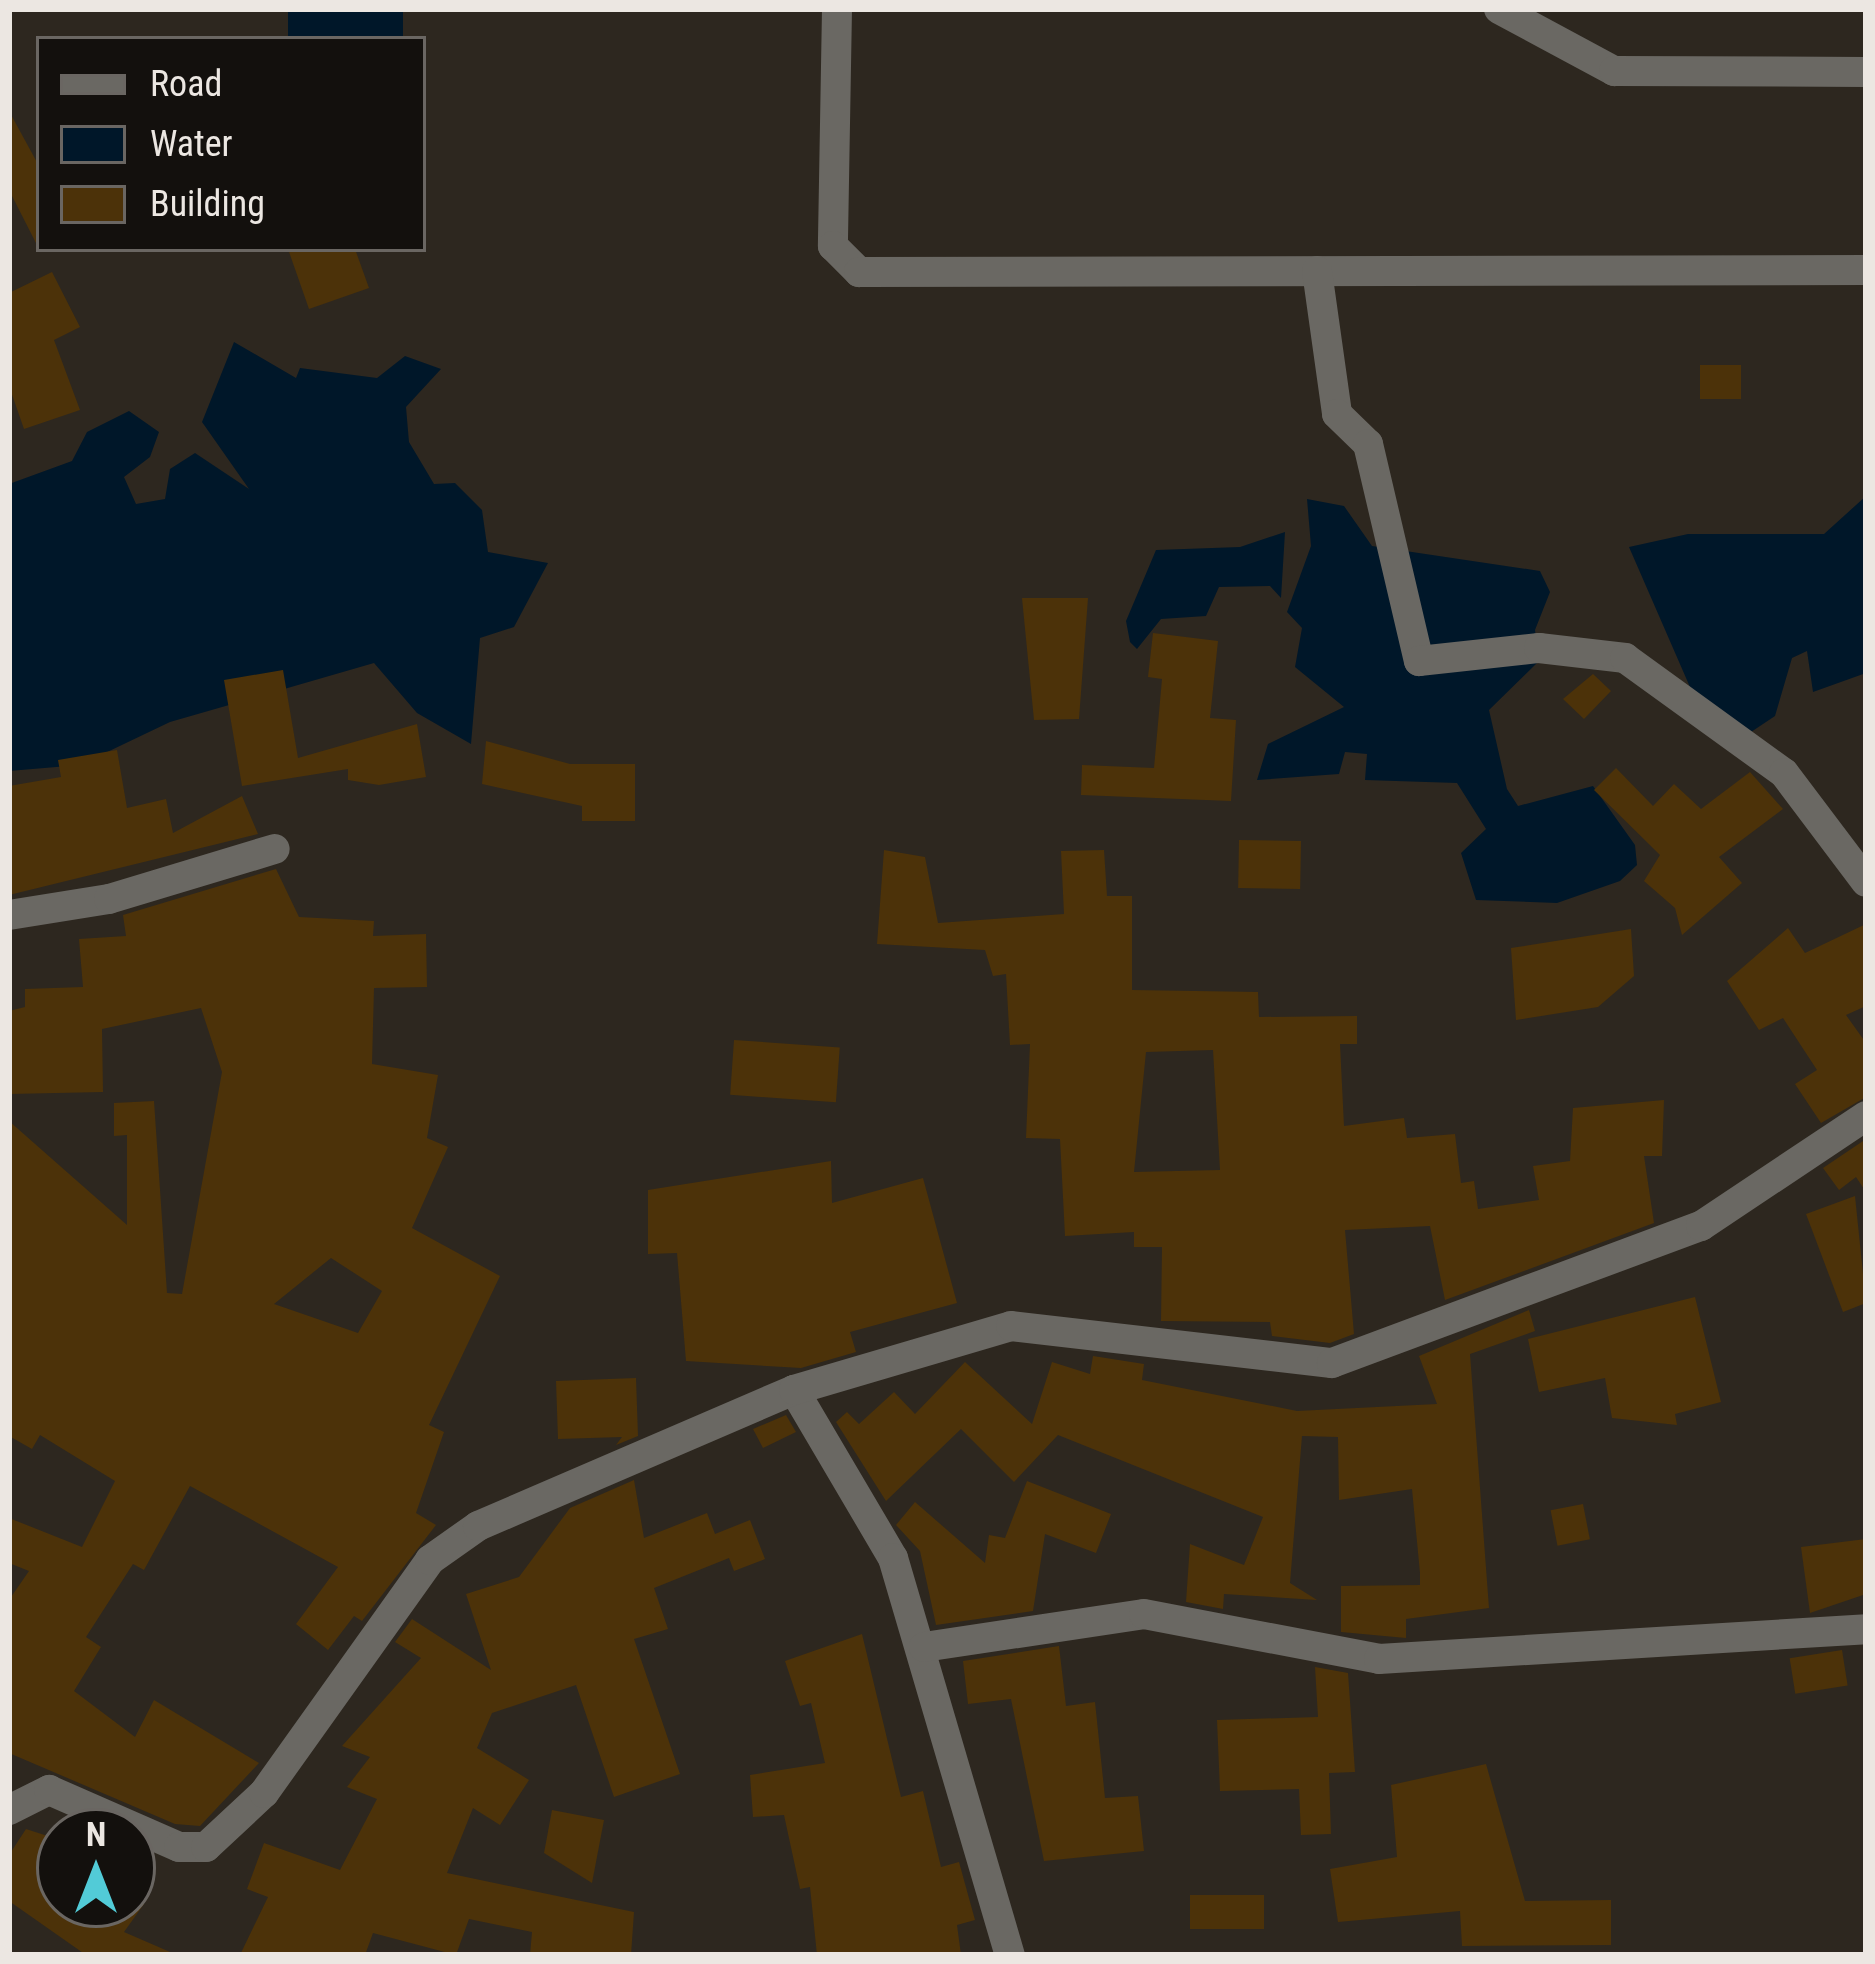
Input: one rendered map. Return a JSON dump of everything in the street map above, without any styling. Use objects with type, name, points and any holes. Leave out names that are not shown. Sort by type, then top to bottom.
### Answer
[{"type":"street","points":[[837,9],[832,246],[847,268],[1866,270]]},
{"type":"street","points":[[1499,9],[1614,71],[1866,72]]},
{"type":"street","points":[[1317,272],[1337,414],[1368,444],[1418,661],[1539,648],[1625,658],[1784,773],[1866,881]]},
{"type":"street","points":[[9,915],[110,899],[275,849]]},
{"type":"street","points":[[9,1810],[49,1790],[179,1847],[206,1847],[264,1792],[430,1560],[478,1526],[794,1390],[1011,1326],[1332,1363],[1701,1226],[1866,1116]]},
{"type":"street","points":[[794,1390],[893,1558],[924,1647],[1010,1955]]},
{"type":"street","points":[[924,1647],[1144,1613],[1379,1659],[1866,1629]]},
{"type":"water","points":[[288,9],[403,9],[403,36],[288,36]]},
{"type":"water","points":[[234,342],[296,378],[300,368],[377,378],[405,356],[441,369],[406,407],[409,442],[434,484],[455,483],[482,510],[488,552],[548,563],[514,627],[480,638],[471,744],[417,713],[374,663],[170,722],[80,765],[9,771],[9,484],[72,461],[87,432],[129,411],[159,432],[150,457],[124,477],[136,504],[165,499],[170,469],[195,453],[249,489],[202,422]]},
{"type":"water","points":[[1866,496],[1866,673],[1813,692],[1807,651],[1792,658],[1775,716],[1736,742],[1693,694],[1629,547],[1688,534],[1824,534]]},
{"type":"water","points":[[1307,499],[1344,506],[1372,546],[1540,571],[1550,592],[1535,630],[1539,661],[1489,710],[1507,789],[1518,806],[1593,786],[1635,845],[1637,865],[1620,881],[1557,903],[1476,900],[1461,853],[1486,829],[1457,783],[1365,780],[1367,754],[1345,752],[1339,774],[1257,780],[1268,744],[1344,707],[1295,667],[1302,628],[1287,612],[1311,546]]},
{"type":"water","points":[[1285,532],[1281,598],[1270,586],[1219,587],[1206,616],[1161,619],[1137,649],[1130,642],[1126,621],[1156,550],[1240,547]]},
{"type":"building","points":[[9,111],[36,160],[36,243],[9,190]]},
{"type":"building","points":[[289,252],[356,252],[369,288],[309,309]]},
{"type":"building","points":[[52,272],[80,327],[54,340],[80,410],[24,429],[9,386],[9,293]]},
{"type":"building","points":[[1700,365],[1741,365],[1741,399],[1700,399]]},
{"type":"building","points":[[1022,598],[1088,598],[1079,719],[1034,720]]},
{"type":"building","points":[[1153,633],[1218,641],[1210,718],[1236,720],[1231,801],[1081,795],[1082,765],[1154,768],[1162,679],[1148,677]]},
{"type":"building","points":[[283,670],[298,758],[417,724],[426,777],[379,785],[348,780],[348,769],[242,786],[224,680]]},
{"type":"building","points":[[1593,674],[1611,691],[1584,719],[1563,699]]},
{"type":"building","points":[[486,741],[570,764],[635,764],[635,821],[582,821],[582,806],[482,784]]},
{"type":"building","points":[[117,750],[127,808],[166,799],[173,833],[242,796],[258,834],[9,895],[9,786],[61,777],[58,760]]},
{"type":"building","points":[[1616,768],[1653,806],[1674,784],[1701,809],[1750,772],[1783,809],[1719,857],[1742,883],[1682,935],[1675,908],[1644,881],[1660,855],[1594,790]]},
{"type":"building","points":[[1239,840],[1301,841],[1300,889],[1238,888]]},
{"type":"building","points":[[884,850],[925,857],[938,923],[1064,914],[1061,851],[1104,850],[1107,896],[1132,896],[1132,990],[1258,992],[1259,1017],[1357,1016],[1357,1044],[1340,1044],[1344,1126],[1404,1118],[1407,1138],[1455,1134],[1461,1183],[1474,1181],[1478,1209],[1539,1200],[1533,1166],[1570,1161],[1573,1108],[1664,1100],[1662,1156],[1644,1156],[1654,1223],[1445,1300],[1430,1226],[1345,1230],[1354,1334],[1330,1343],[1272,1336],[1270,1322],[1161,1321],[1162,1247],[1134,1247],[1134,1232],[1065,1236],[1060,1139],[1026,1138],[1030,1044],[1010,1045],[1006,974],[993,976],[985,950],[877,944]],"holes":[[[1213,1050],[1220,1170],[1134,1172],[1146,1052]]]},
{"type":"building","points":[[276,869],[299,917],[374,921],[373,936],[426,934],[427,987],[374,988],[372,1064],[438,1075],[427,1138],[448,1147],[412,1228],[500,1276],[429,1425],[444,1432],[416,1513],[436,1525],[362,1621],[354,1616],[328,1650],[296,1624],[338,1567],[190,1486],[144,1570],[133,1564],[86,1637],[101,1647],[74,1691],[135,1737],[154,1700],[259,1763],[200,1826],[175,1824],[156,1816],[156,1808],[138,1808],[9,1753],[9,1600],[29,1571],[9,1563],[9,1518],[82,1547],[115,1481],[40,1435],[32,1449],[9,1436],[9,1121],[127,1225],[127,1135],[114,1136],[114,1103],[154,1101],[167,1293],[182,1294],[222,1072],[201,1008],[102,1029],[103,1092],[9,1094],[9,1011],[25,1007],[25,989],[83,987],[79,939],[126,936],[123,915]],"holes":[[[331,1258],[382,1291],[358,1333],[274,1304]]]},
{"type":"building","points":[[1866,924],[1866,1006],[1846,1015],[1866,1043],[1866,1097],[1821,1123],[1795,1084],[1817,1070],[1783,1018],[1759,1030],[1727,981],[1788,928],[1805,953]]},
{"type":"building","points":[[1631,929],[1634,976],[1598,1007],[1516,1020],[1511,948]]},
{"type":"building","points":[[734,1040],[840,1047],[836,1102],[730,1095]]},
{"type":"building","points":[[1866,1139],[1866,1192],[1856,1177],[1839,1190],[1823,1168]]},
{"type":"building","points":[[831,1161],[832,1203],[923,1178],[957,1303],[850,1332],[856,1352],[801,1368],[686,1361],[677,1253],[648,1254],[648,1190]]},
{"type":"building","points":[[1855,1196],[1866,1303],[1843,1312],[1806,1214]]},
{"type":"building","points":[[1695,1297],[1721,1402],[1675,1414],[1677,1425],[1612,1418],[1605,1378],[1539,1392],[1528,1339]]},
{"type":"building","points":[[1529,1310],[1535,1331],[1470,1354],[1489,1608],[1406,1619],[1406,1638],[1341,1632],[1341,1586],[1420,1585],[1420,1573],[1412,1489],[1339,1500],[1338,1437],[1302,1436],[1290,1583],[1317,1600],[1224,1594],[1223,1609],[1186,1602],[1190,1544],[1244,1565],[1263,1517],[1058,1435],[1014,1482],[961,1429],[886,1501],[836,1422],[847,1412],[859,1424],[894,1392],[915,1414],[965,1362],[1032,1424],[1052,1362],[1090,1374],[1093,1356],[1144,1364],[1142,1380],[1297,1411],[1437,1404],[1419,1356]]},
{"type":"building","points":[[636,1378],[638,1436],[616,1445],[622,1437],[558,1439],[556,1381]]},
{"type":"building","points":[[786,1415],[796,1432],[763,1448],[753,1429]]},
{"type":"building","points":[[634,1480],[644,1538],[707,1513],[715,1534],[750,1520],[765,1559],[734,1571],[729,1558],[654,1588],[668,1629],[634,1639],[680,1774],[614,1797],[576,1685],[492,1713],[477,1748],[529,1780],[500,1825],[473,1808],[447,1873],[634,1912],[631,1955],[530,1955],[532,1932],[469,1919],[456,1955],[373,1933],[365,1955],[240,1955],[268,1897],[247,1889],[264,1843],[340,1870],[377,1799],[347,1787],[370,1757],[342,1746],[421,1658],[395,1642],[412,1619],[491,1670],[466,1594],[519,1577],[570,1508]]},
{"type":"building","points":[[1027,1481],[1111,1514],[1096,1553],[1045,1534],[1033,1611],[936,1625],[920,1551],[896,1525],[915,1502],[985,1563],[989,1535],[1005,1538]]},
{"type":"building","points":[[1583,1504],[1590,1539],[1557,1546],[1551,1510]]},
{"type":"building","points":[[1866,1539],[1866,1594],[1810,1613],[1801,1547]]},
{"type":"building","points":[[862,1634],[901,1797],[923,1791],[941,1867],[959,1862],[975,1920],[957,1925],[961,1955],[817,1955],[810,1887],[800,1889],[784,1815],[753,1817],[750,1775],[825,1763],[811,1703],[800,1706],[785,1661]]},
{"type":"building","points":[[1059,1646],[1066,1706],[1095,1702],[1105,1798],[1138,1796],[1144,1851],[1044,1861],[1011,1699],[968,1704],[963,1661]]},
{"type":"building","points":[[1842,1650],[1848,1686],[1795,1694],[1790,1658]]},
{"type":"building","points":[[1315,1667],[1348,1673],[1355,1772],[1329,1773],[1331,1834],[1301,1835],[1299,1789],[1220,1791],[1217,1720],[1318,1717]]},
{"type":"building","points":[[1486,1764],[1525,1901],[1611,1900],[1611,1945],[1462,1946],[1460,1911],[1338,1922],[1330,1869],[1397,1857],[1391,1785]]},
{"type":"building","points":[[552,1810],[604,1820],[592,1883],[544,1853]]},
{"type":"building","points":[[26,1829],[36,1832],[36,1920],[9,1901],[9,1855]]},
{"type":"building","points":[[1190,1895],[1264,1895],[1264,1929],[1190,1929]]},
{"type":"building","points":[[48,1928],[127,1928],[124,1932],[177,1955],[86,1955]]}]
